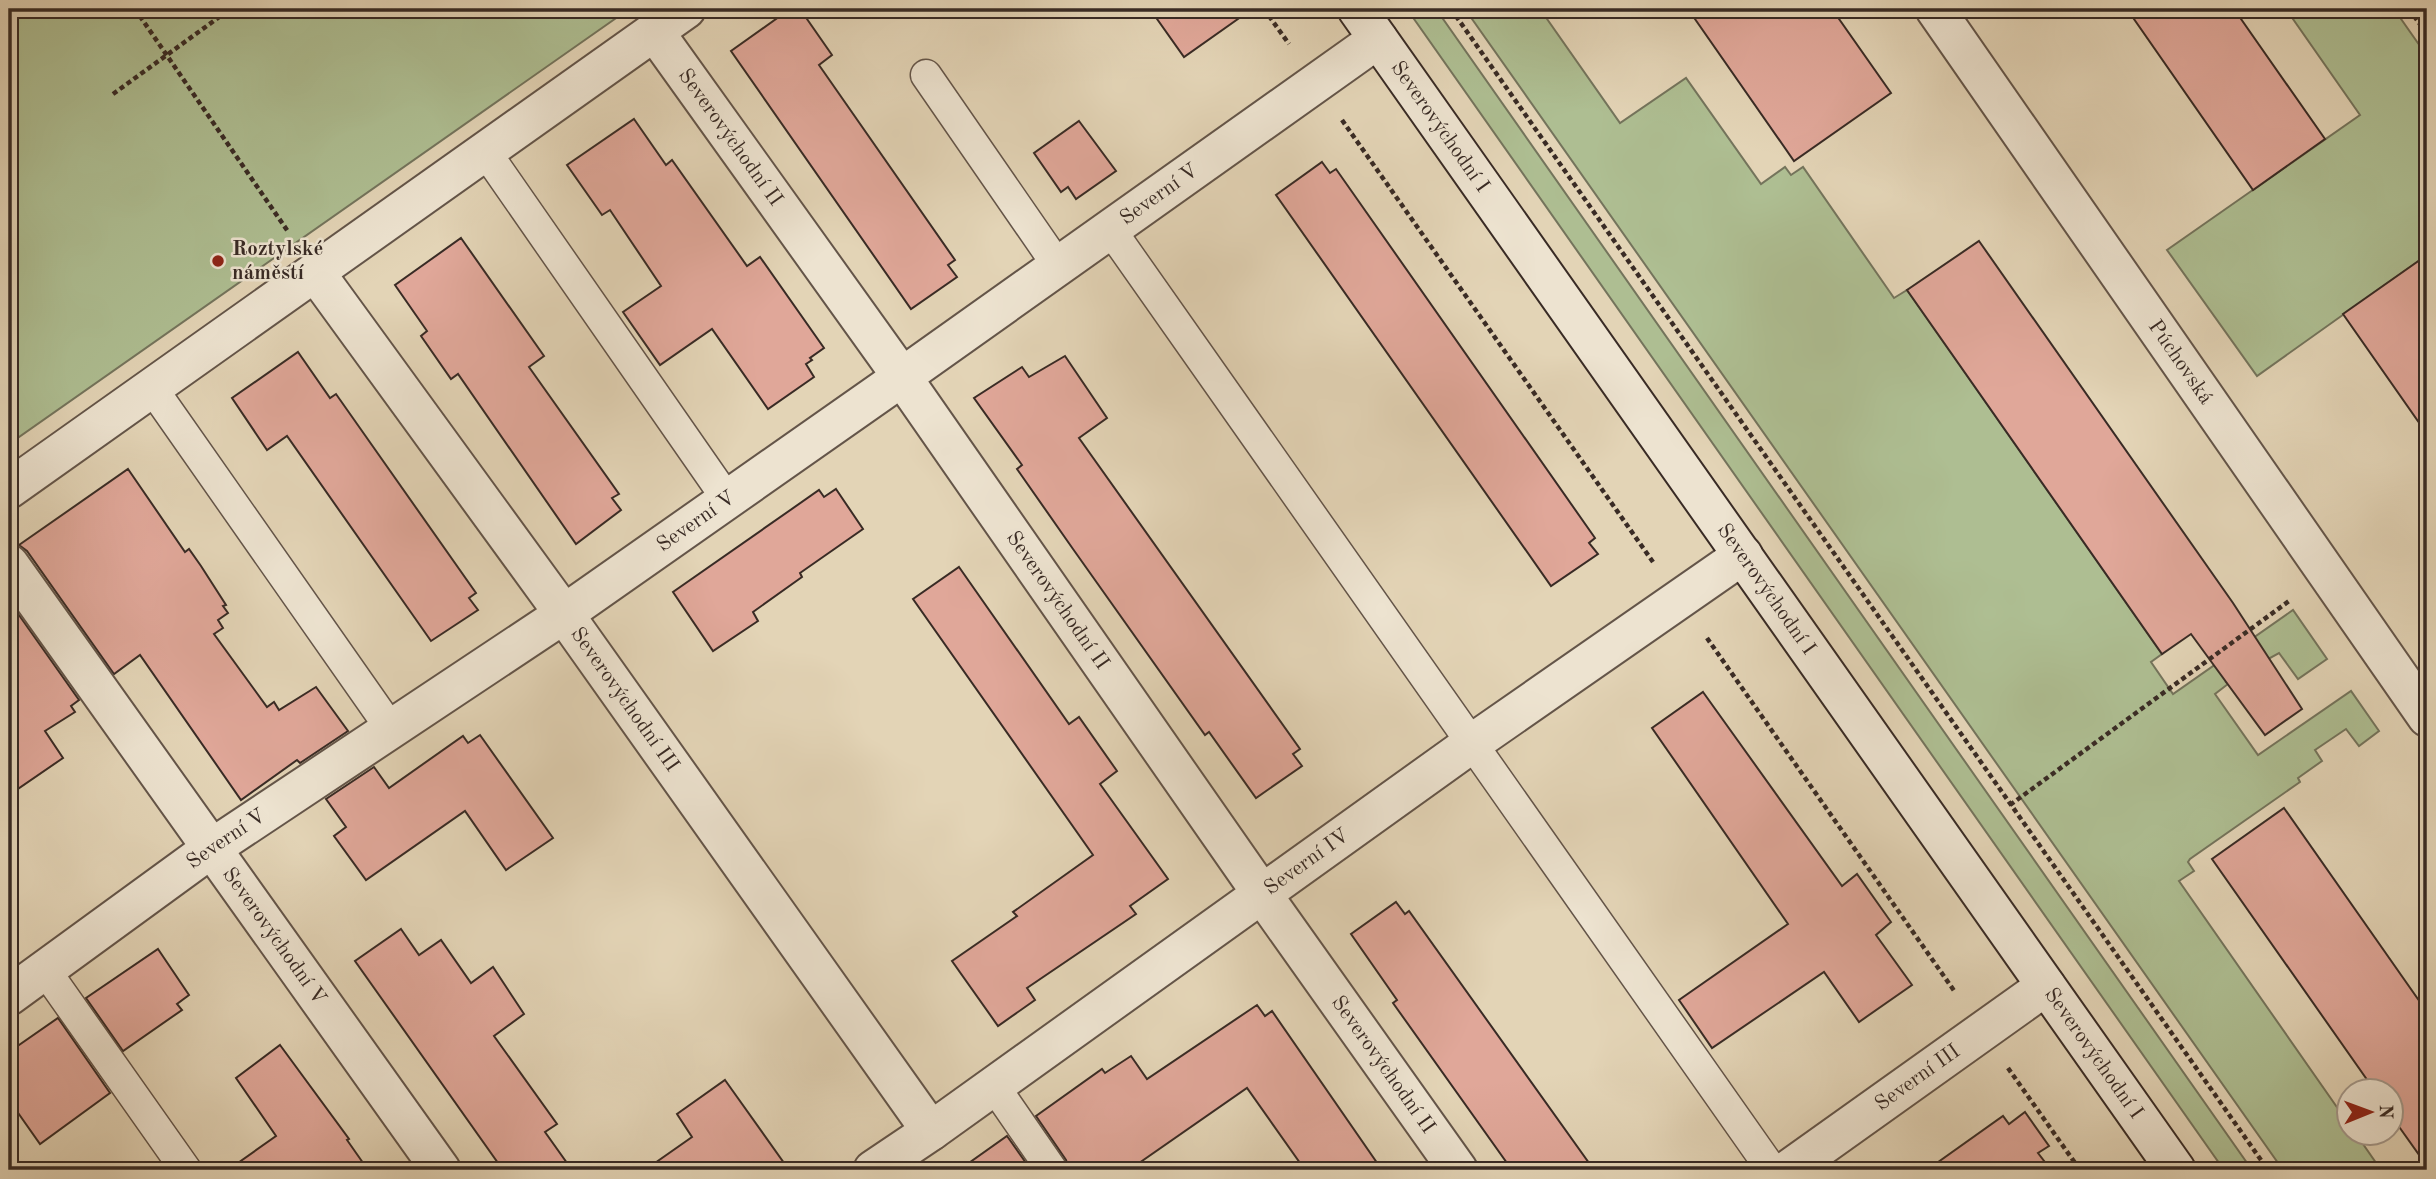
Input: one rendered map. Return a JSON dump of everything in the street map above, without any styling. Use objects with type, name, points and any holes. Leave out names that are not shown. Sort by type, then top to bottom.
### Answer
[{"type":"street","points":[[9,489],[686,9]]},
{"type":"street","name":"Púchovská","points":[[1935,9],[2427,717]]},
{"type":"street","name":"Severní V","points":[[9,996],[212,848],[564,614],[1110,229],[1368,24]]},
{"type":"street","name":"Severovýchodní I","points":[[1368,24],[2176,1170]]},
{"type":"street","name":"Severovýchodní II","points":[[654,31],[902,377],[1458,1170]]},
{"type":"street","name":"Severovýchodní III","points":[[314,272],[564,614],[931,1131]]},
{"type":"street","name":"Severní IV","points":[[873,1170],[1471,744],[1743,555]]},
{"type":"street","name":"Severovýchodní V","points":[[9,564],[441,1170]]},
{"type":"street","name":"Severní III","points":[[1788,1170],[2046,986]]},
{"type":"lane","points":[[926,75],[1058,266]]},
{"type":"lane","points":[[485,151],[727,499]]},
{"type":"lane","points":[[1110,229],[1772,1170]]},
{"type":"lane","points":[[152,388],[391,729]]},
{"type":"lane","points":[[45,970],[186,1170]]},
{"type":"lane","points":[[994,1086],[1052,1170]]},
{"type":"path","points":[[135,9],[314,272]]},
{"type":"path","points":[[1451,9],[2268,1170]]},
{"type":"path","points":[[2409,9],[2427,34]]},
{"type":"path","points":[[113,94],[222,15]]},
{"type":"path","points":[[2010,805],[2327,573]]},
{"type":"green space","name":"Roztylské náměstí","points":[[9,9],[629,9],[9,444]]},
{"type":"green space","points":[[1407,9],[1436,9],[2252,1170],[2224,1170]]},
{"type":"green space","points":[[1465,9],[1540,9],[1620,123],[1686,78],[1761,184],[1785,167],[1791,175],[1803,167],[1894,298],[1907,290],[2162,654],[2151,662],[2173,694],[2293,610],[2327,659],[2298,679],[2279,653],[2226,682],[2228,684],[2215,694],[2258,755],[2351,691],[2379,731],[2359,746],[2346,729],[2315,750],[2322,761],[2298,778],[2300,782],[2190,859],[2188,862],[2194,871],[2179,881],[2334,1103],[2334,1148],[2366,1148],[2381,1170],[2283,1170]]},
{"type":"green space","points":[[2286,9],[2394,9],[2427,56],[2427,255],[2257,376],[2167,250],[2360,115]]},
{"type":"building","points":[[790,9],[800,9],[832,55],[819,65],[955,260],[948,265],[957,277],[911,309],[731,51]]},
{"type":"building","points":[[1150,9],[1252,9],[1184,57]]},
{"type":"building","points":[[1688,9],[1832,9],[1891,93],[1794,161]]},
{"type":"building","points":[[2127,9],[2234,9],[2325,139],[2253,190]]},
{"type":"building","points":[[634,119],[666,165],[672,160],[747,266],[760,257],[824,348],[806,364],[814,377],[768,409],[712,329],[660,365],[623,312],[661,286],[610,210],[602,215],[567,165]]},
{"type":"building","points":[[1079,121],[1116,171],[1076,199],[1068,187],[1061,192],[1034,153]]},
{"type":"building","points":[[1322,162],[1330,173],[1336,169],[1595,538],[1589,543],[1598,554],[1551,586],[1276,195]]},
{"type":"building","points":[[461,238],[544,356],[529,367],[619,494],[612,498],[621,510],[576,544],[458,374],[451,379],[421,336],[427,331],[395,285]]},
{"type":"building","points":[[1979,241],[2233,603],[2302,709],[2265,735],[2191,634],[2162,654],[1907,290]]},
{"type":"building","points":[[2427,255],[2427,434],[2343,314]]},
{"type":"building","points":[[298,352],[330,398],[336,394],[476,593],[469,598],[478,610],[431,641],[287,436],[267,450],[232,398]]},
{"type":"building","points":[[1065,356],[1107,418],[1079,438],[1300,749],[1293,754],[1302,766],[1256,798],[1209,732],[1205,735],[1073,549],[1017,469],[1022,465],[974,398],[1022,367],[1029,377]]},
{"type":"building","points":[[128,469],[185,552],[189,549],[226,605],[223,606],[228,613],[218,620],[223,628],[214,634],[267,707],[274,702],[279,710],[316,687],[348,731],[300,763],[297,760],[241,800],[140,655],[114,674],[27,551],[19,545]]},
{"type":"building","points":[[836,489],[863,529],[800,573],[802,577],[753,612],[758,621],[713,651],[673,592],[819,490],[824,497]]},
{"type":"building","points":[[959,567],[1069,724],[1079,717],[1117,771],[1100,784],[1168,879],[1130,906],[1136,914],[1027,988],[1035,1000],[998,1026],[952,961],[1017,916],[1013,912],[1093,855],[913,599]]},
{"type":"building","points":[[9,601],[79,700],[71,706],[75,712],[45,731],[63,758],[9,795]]},
{"type":"building","points":[[1703,692],[1842,886],[1857,874],[1891,922],[1876,935],[1912,985],[1859,1022],[1824,972],[1712,1048],[1679,1000],[1788,924],[1652,728]]},
{"type":"building","points":[[480,735],[553,838],[506,870],[465,811],[366,880],[334,836],[346,827],[326,799],[374,767],[389,788],[463,736],[468,743]]},
{"type":"building","points":[[2284,808],[2427,1012],[2427,1166],[2404,1134],[2404,1078],[2366,1078],[2212,859]]},
{"type":"building","points":[[1396,902],[1405,914],[1409,911],[1594,1170],[1512,1170],[1393,1003],[1397,1000],[1351,934]]},
{"type":"building","points":[[401,929],[419,955],[441,940],[471,983],[493,967],[524,1014],[494,1036],[557,1124],[545,1132],[572,1170],[503,1170],[355,961]]},
{"type":"building","points":[[158,949],[189,995],[177,1004],[182,1010],[123,1051],[86,998]]},
{"type":"building","points":[[1257,1005],[1265,1016],[1272,1011],[1382,1170],[1305,1170],[1247,1088],[1129,1170],[1069,1170],[1066,1160],[1036,1116],[1102,1069],[1105,1073],[1131,1056],[1147,1079]]},
{"type":"building","points":[[58,1018],[110,1093],[40,1144],[9,1100],[9,1052]]},
{"type":"building","points":[[280,1045],[349,1139],[347,1140],[368,1170],[228,1170],[276,1136],[236,1078]]},
{"type":"building","points":[[725,1080],[789,1170],[645,1170],[692,1137],[677,1114]]},
{"type":"building","points":[[2025,1112],[2049,1146],[2038,1153],[2051,1170],[1927,1170],[2003,1116],[2009,1124]]},
{"type":"building","points":[[1007,1136],[1031,1170],[959,1170]]},
{"type":"place","name":"Roztylské náměstí","points":[[218,261]]}]
